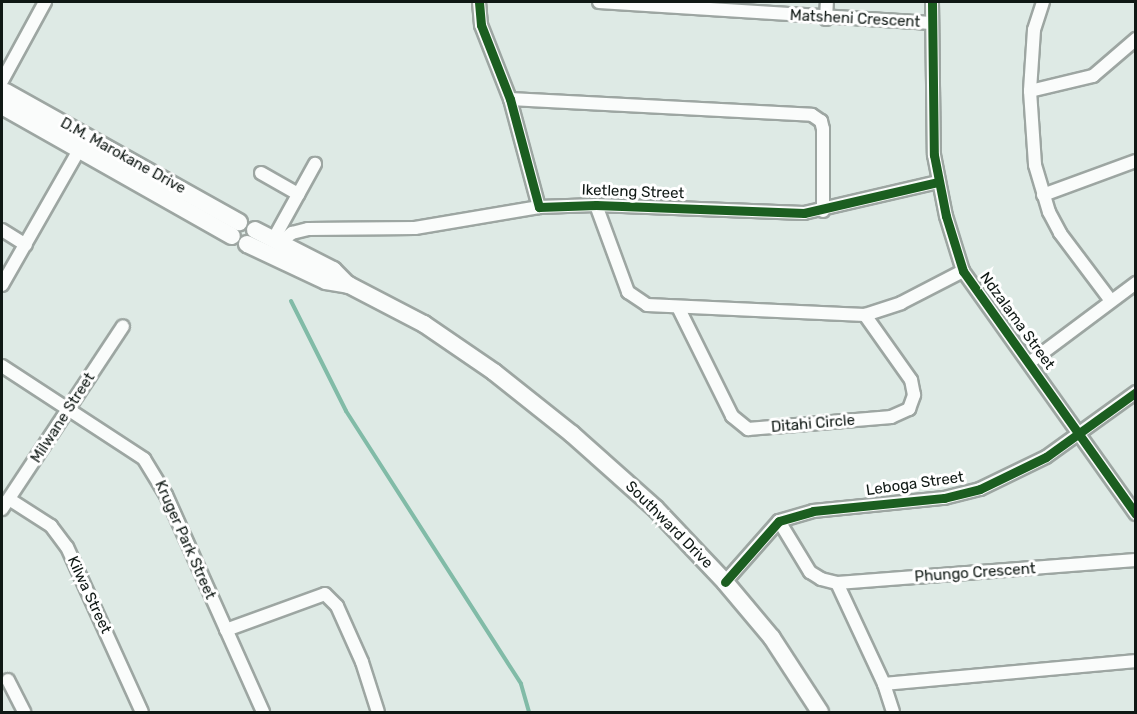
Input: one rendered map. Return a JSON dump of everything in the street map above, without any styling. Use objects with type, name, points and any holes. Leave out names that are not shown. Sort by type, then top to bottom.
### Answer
[{"type":"main road","name":"D.M. Marokane Drive","points":[[2,93],[79,150],[243,233],[276,241],[333,270],[349,285]]},
{"type":"main road","name":"D.M. Marokane Drive","points":[[2,93],[243,233],[294,268],[349,285],[424,324],[516,388]]},
{"type":"main road","name":"Southward Drive","points":[[516,388],[621,477],[725,582],[771,638],[820,712]]},
{"type":"street","points":[[2,93],[45,2]]},
{"type":"street","points":[[479,2],[481,25],[510,99],[539,207]]},
{"type":"street","name":"Matsheni Crescent","points":[[599,2],[826,19],[931,23]]},
{"type":"street","points":[[826,19],[827,2]]},
{"type":"street","name":"Ndzalama Street","points":[[932,2],[931,120],[938,182],[963,271],[1080,435]]},
{"type":"street","points":[[1043,2],[1034,30],[1030,91],[1035,165],[1043,195],[1060,233],[1111,301]]},
{"type":"street","points":[[1030,91],[1093,76],[1136,39]]},
{"type":"street","points":[[510,99],[812,115],[821,121],[823,129],[823,211]]},
{"type":"street","points":[[2,285],[79,150]]},
{"type":"street","points":[[1043,195],[1136,161]]},
{"type":"street","points":[[276,241],[315,164]]},
{"type":"street","points":[[261,173],[298,194]]},
{"type":"street","name":"Iketleng Street","points":[[276,241],[292,233],[308,229],[415,228],[539,207],[596,205],[786,214],[823,211],[938,182]]},
{"type":"street","points":[[596,205],[633,298],[647,305],[866,315],[901,303],[963,271]]},
{"type":"street","points":[[2,230],[26,245]]},
{"type":"street","points":[[1029,363],[1136,283]]},
{"type":"street","name":"Ditahi Circle","points":[[678,308],[732,416],[748,429],[891,417],[909,409],[914,395],[911,380],[866,315]]},
{"type":"street","name":"Milwane Street","points":[[5,504],[123,326]]},
{"type":"street","name":"Kruger Park Street","points":[[2,366],[128,447],[155,474],[263,712]]},
{"type":"street","name":"Leboga Street","points":[[779,521],[813,511],[944,498],[980,489],[1030,466],[1080,435],[1136,392]]},
{"type":"street","points":[[1080,435],[1136,514]]},
{"type":"street","name":"Kilwa Street","points":[[5,504],[51,526],[67,547],[142,712]]},
{"type":"street","points":[[725,582],[779,521]]},
{"type":"street","name":"Phungo Crescent","points":[[779,521],[815,576],[837,583],[1136,560]]},
{"type":"street","points":[[837,583],[884,684],[893,712]]},
{"type":"street","points":[[226,630],[325,594],[337,606],[362,662],[378,712]]},
{"type":"street","points":[[884,684],[1136,661]]},
{"type":"street","points":[[8,680],[24,712]]},
{"type":"waterway","points":[[291,301],[346,411],[521,684],[529,712]]},
{"type":"cycle path","points":[[479,2],[481,25],[510,99],[539,207],[596,205],[804,213],[938,182]]},
{"type":"cycle path","points":[[932,2],[934,155],[946,216],[963,271],[1136,514]]},
{"type":"cycle path","points":[[725,582],[779,521],[813,511],[944,498],[980,489],[1046,457],[1136,392]]}]
